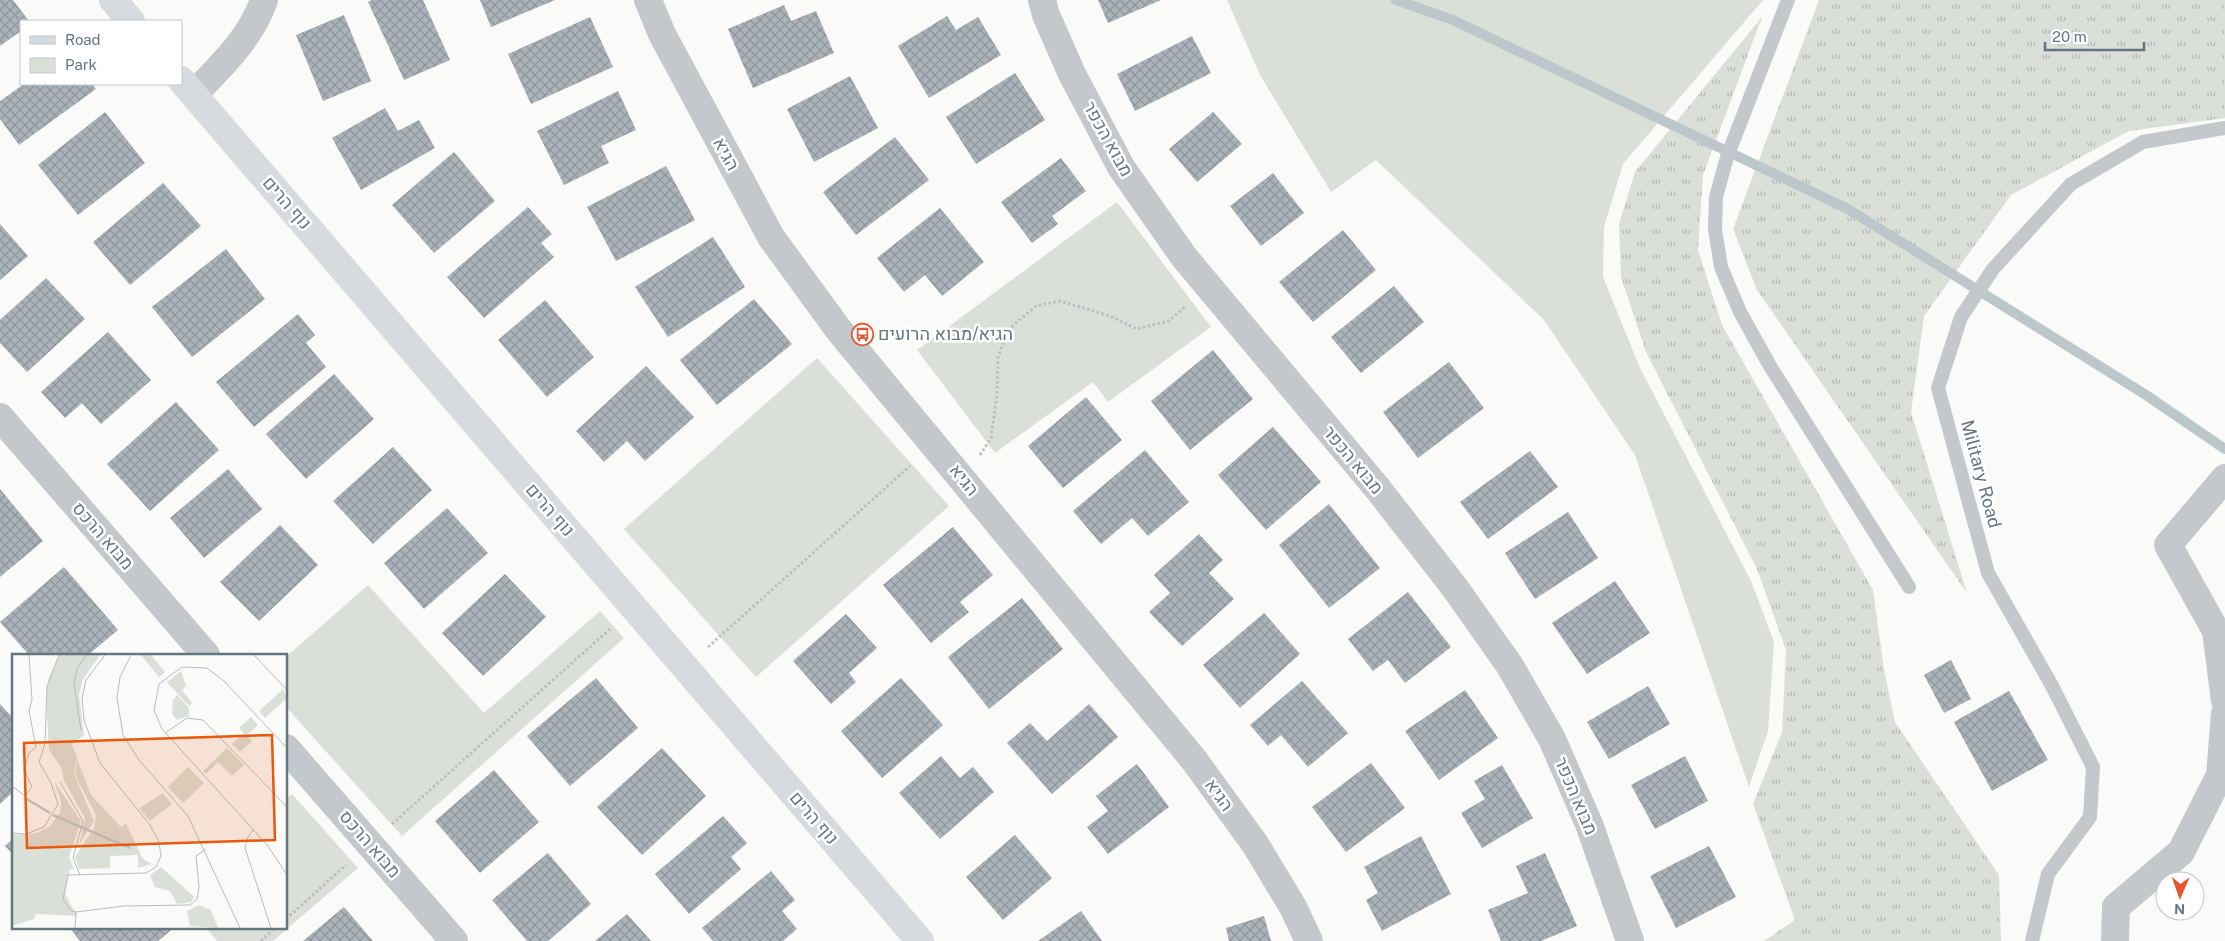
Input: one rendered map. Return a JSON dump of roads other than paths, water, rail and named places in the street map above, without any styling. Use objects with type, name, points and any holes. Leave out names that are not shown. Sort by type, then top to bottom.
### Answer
[{"type":"street","points":[[113,0],[130,20]]},
{"type":"street","points":[[187,87],[237,48],[258,17],[264,0]]},
{"type":"street","name":"הגיא","points":[[648,0],[667,42],[771,237],[838,329],[935,444],[1194,760],[1255,844],[1293,908],[1309,941]]},
{"type":"street","name":"מבוא הכפר","points":[[1042,0],[1046,15],[1072,74],[1121,167],[1184,257],[1384,497],[1455,588],[1510,666],[1552,739],[1589,824],[1630,941]]},
{"type":"street","name":"נוף הרים","points":[[187,87],[920,941]]},
{"type":"street","name":"מבוא הרכס","points":[[0,417],[205,654]]},
{"type":"street","points":[[2225,478],[2168,545],[2216,631],[2225,702]]},
{"type":"street","points":[[2115,941],[2116,907],[2181,852],[2220,775],[2225,714]]},
{"type":"street","name":"מבוא הרכס","points":[[288,750],[454,941]]},
{"type":"lane","points":[[1788,0],[1727,157],[1716,197],[1715,229],[1721,266],[1740,312],[1770,366],[1908,586]]},
{"type":"lane","name":"Military Road","points":[[2032,941],[2048,874],[2090,817],[2093,767],[2051,684],[1988,573],[1938,388],[1961,317],[1993,269],[2071,184],[2143,142],[2225,128]]},
{"type":"waterway","points":[[1396,0],[1453,20],[1848,209],[2146,395],[2225,449]]},
{"type":"place","name":"הגיא/מבוא הרועים","points":[[862,334]]}]
